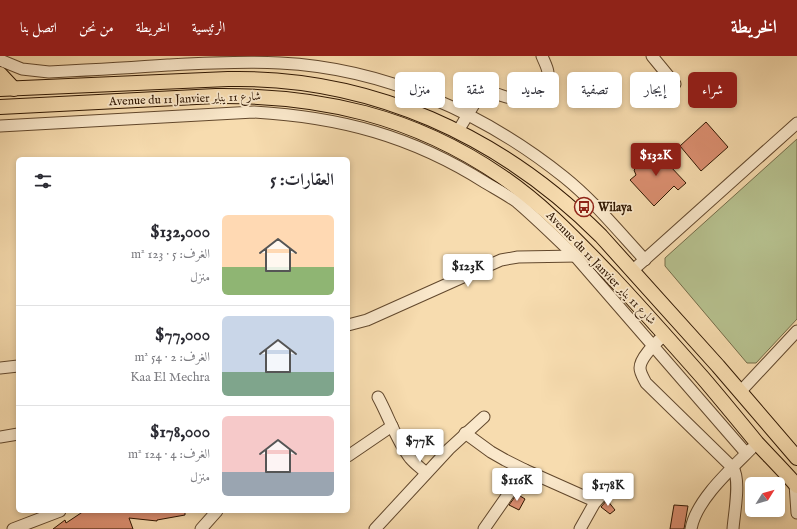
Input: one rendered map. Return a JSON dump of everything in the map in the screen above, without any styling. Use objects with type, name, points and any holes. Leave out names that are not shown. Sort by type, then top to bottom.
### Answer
[{"type":"main road","points":[[0,74],[7,89]]},
{"type":"main road","name":"Avenue du 11 Janvier شارع 11 يناير","points":[[7,89],[258,78],[294,81],[330,86],[381,100],[415,112],[458,131],[511,162],[545,186],[584,219],[740,392],[797,458]]},
{"type":"main road","name":"Avenue du 11 Janvier شارع 11 يناير","points":[[0,107],[239,96],[301,100],[356,110],[421,133],[456,149],[489,168],[518,188],[573,236],[665,334],[757,442],[796,485]]},
{"type":"street","points":[[458,131],[479,96],[490,92],[508,98],[518,98],[545,81],[548,73],[542,56]]},
{"type":"street","points":[[652,56],[665,72]]},
{"type":"street","points":[[0,60],[22,69],[49,72],[231,62],[282,63],[317,67],[382,80],[416,92],[468,115],[497,130],[527,149],[590,199],[645,260]]},
{"type":"street","points":[[0,126],[254,112],[285,114],[320,119],[353,126],[415,145],[467,171],[516,202],[575,256],[746,453]]},
{"type":"street","points":[[632,271],[797,123]]},
{"type":"street","points":[[350,324],[367,320],[501,260],[518,257],[592,256]]},
{"type":"street","points":[[740,392],[797,332]]},
{"type":"street","points":[[665,334],[653,346],[641,362],[640,369],[646,383],[733,468],[737,479],[733,529]]},
{"type":"street","points":[[0,368],[16,366]]},
{"type":"street","points":[[378,397],[396,436],[410,458],[426,473]]},
{"type":"street","points":[[375,529],[426,473],[465,433],[484,417]]},
{"type":"street","points":[[350,455],[392,426]]},
{"type":"street","points":[[465,433],[491,452],[525,470],[590,499],[597,493],[602,496],[594,504],[580,529]]},
{"type":"street","points":[[0,437],[16,434]]},
{"type":"street","points":[[691,529],[693,519],[710,493],[757,442]]},
{"type":"street","points":[[484,529],[525,470]]},
{"type":"street","points":[[796,485],[797,513]]},
{"type":"street","points":[[13,529],[55,513]]},
{"type":"street","points":[[201,529],[215,513]]},
{"type":"green space","points":[[797,139],[797,319],[756,363],[747,363],[665,266],[665,258]]},
{"type":"building","points":[[706,122],[728,147],[701,171],[680,146]]},
{"type":"building","points":[[653,148],[686,183],[678,190],[674,186],[654,206],[630,180],[636,175],[634,170],[641,163],[639,160]]},
{"type":"building","points":[[517,494],[525,499],[519,510],[509,505]]},
{"type":"building","points":[[607,500],[615,510],[610,514],[601,507]]},
{"type":"building","points":[[674,505],[688,506],[684,529],[670,529]]},
{"type":"building","points":[[81,513],[185,513],[185,515],[157,521],[129,518],[133,529],[53,529],[65,520],[66,523]]},
{"type":"place","name":"Wilaya","points":[[584,207]]}]
